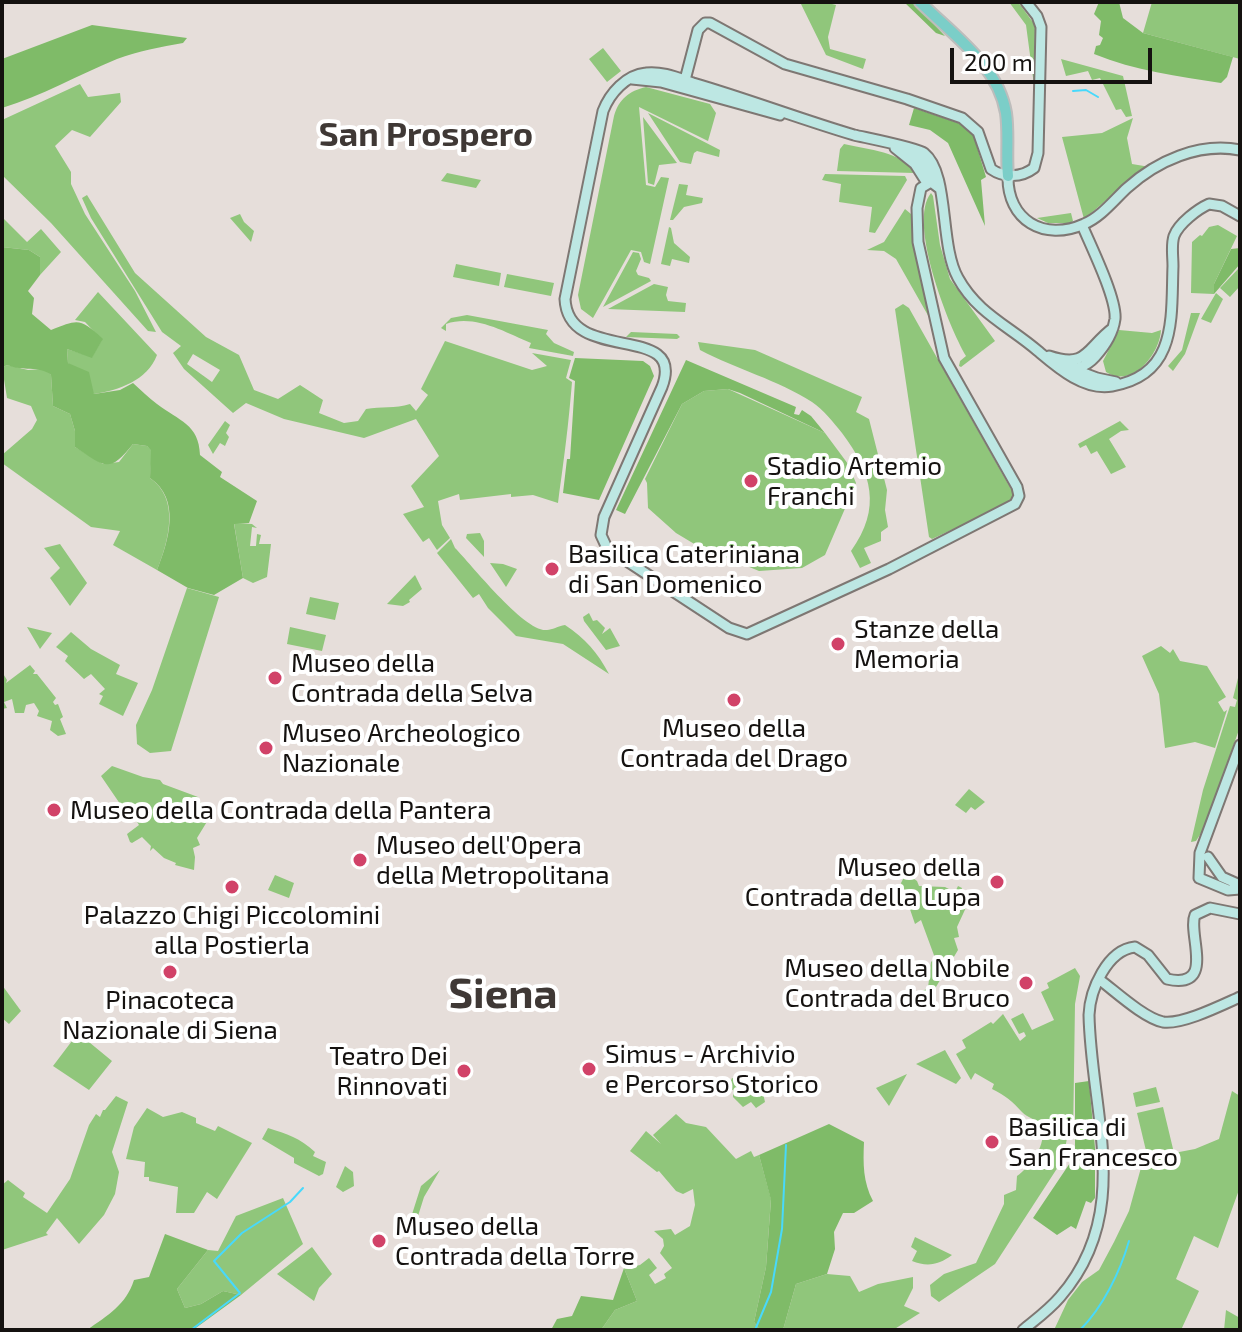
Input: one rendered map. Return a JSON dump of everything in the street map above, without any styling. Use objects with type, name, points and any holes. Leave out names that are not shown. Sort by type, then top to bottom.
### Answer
[{"type":"main road","points":[[920,2],[996,82],[1006,112],[1008,176]]},
{"type":"main road","points":[[927,2],[985,58],[1001,81],[1012,121],[1012,162],[1008,176]]},
{"type":"street","points":[[680,78],[754,101],[786,115],[918,149],[928,157],[936,170],[917,208],[918,242],[944,358],[1017,487],[1018,499],[1011,507],[749,634],[729,628],[607,548],[600,533],[604,517],[664,380],[664,367],[656,353],[647,347],[596,337],[572,321],[566,309],[565,299],[600,121],[611,95],[632,79],[651,77],[676,82],[688,63],[698,30],[705,23],[785,64],[884,91],[962,118],[979,134],[990,167],[1008,176],[1028,172],[1034,168],[1038,157],[1040,22],[1026,2]]},
{"type":"street","points":[[632,79],[658,82],[786,115]]},
{"type":"street","points":[[1008,176],[1011,201],[1020,216],[1027,222],[1055,229],[1082,225],[1136,180],[1181,155],[1212,147],[1240,150]]},
{"type":"street","points":[[930,185],[948,254],[962,285],[986,314],[1080,380],[1124,382],[1142,375],[1156,364],[1166,344],[1170,326],[1173,242],[1178,229],[1209,204],[1222,206],[1240,216]]},
{"type":"street","points":[[1073,369],[1094,358],[1109,339],[1115,313],[1082,225]]},
{"type":"street","points":[[1050,359],[1081,359],[1110,330]]},
{"type":"street","points":[[1094,358],[1105,382]]},
{"type":"street","points":[[1050,359],[1105,382]]},
{"type":"street","points":[[1199,878],[1199,857],[1240,745]]},
{"type":"street","points":[[1199,878],[1208,857],[1208,836]]},
{"type":"street","points":[[1208,857],[1222,877],[1240,887]]},
{"type":"street","points":[[1199,878],[1225,889],[1240,887]]},
{"type":"street","points":[[1023,1330],[1067,1288],[1089,1252],[1101,1214],[1104,1164],[1089,1019],[1091,999],[1100,980],[1116,954],[1135,947],[1148,955],[1167,979],[1183,979],[1192,973],[1197,963],[1192,922],[1195,915],[1208,908],[1240,914]]},
{"type":"street","points":[[1100,980],[1150,1016],[1164,1022],[1180,1020],[1240,997]]},
{"type":"green space","points":[[800,2],[836,5],[828,37],[830,49],[866,59],[863,69],[826,55]]},
{"type":"green space","points":[[904,2],[913,2],[945,36],[936,33]]},
{"type":"green space","points":[[1009,2],[1018,2],[1035,25],[1034,85],[1026,25]]},
{"type":"green space","points":[[1099,2],[1119,2],[1123,18],[1143,33],[1233,57],[1227,77],[1221,83],[1173,75],[1125,65],[1094,54],[1103,38],[1099,35],[1101,21],[1094,14]]},
{"type":"green space","points":[[1152,2],[1240,2],[1240,59],[1143,33]]},
{"type":"green space","points":[[92,25],[187,38],[183,43],[117,59],[2,108],[2,59]]},
{"type":"green space","points":[[603,48],[621,71],[607,82],[589,59]]},
{"type":"green space","points":[[1061,59],[1123,76],[1132,116],[1126,117],[1121,109],[1116,110],[1100,78],[1092,80],[1088,71],[1066,76]]},
{"type":"green space","points":[[80,84],[88,97],[120,93],[121,102],[90,137],[72,130],[55,146],[71,172],[71,184],[85,214],[135,291],[156,332],[148,331],[51,223],[2,175],[2,120]]},
{"type":"green space","points":[[646,87],[710,104],[716,113],[708,141],[639,107],[646,185],[655,187],[661,177],[669,178],[650,264],[644,262],[641,252],[631,250],[593,318],[581,309],[578,295],[614,116],[626,97]]},
{"type":"green space","points":[[914,108],[961,124],[974,137],[986,177],[981,180],[985,226],[948,143],[930,130],[909,125]]},
{"type":"green space","points":[[648,113],[720,150],[719,157],[697,151],[691,164],[680,162]]},
{"type":"green space","points":[[643,117],[677,163],[659,165],[654,185],[648,183]]},
{"type":"green space","points":[[1133,118],[1127,138],[1132,164],[1150,167],[1084,219],[1062,137],[1102,133]]},
{"type":"green space","points":[[844,144],[893,156],[915,173],[837,171],[840,149]]},
{"type":"green space","points":[[447,173],[481,180],[476,188],[441,181]]},
{"type":"green space","points":[[825,174],[905,176],[907,180],[875,233],[869,232],[872,207],[839,202],[841,184],[822,180]]},
{"type":"green space","points":[[679,184],[688,185],[686,195],[703,198],[702,203],[684,207],[670,220]]},
{"type":"green space","points":[[931,193],[940,245],[950,279],[995,341],[961,367],[960,361],[966,356],[941,299],[927,250],[925,207]]},
{"type":"green space","points":[[87,195],[135,273],[206,337],[239,355],[254,390],[278,399],[300,385],[323,400],[319,413],[344,423],[358,421],[366,409],[410,404],[416,411],[428,395],[421,389],[445,341],[532,370],[547,366],[532,353],[571,360],[566,378],[572,382],[558,503],[533,495],[511,497],[511,494],[460,500],[459,494],[438,501],[442,525],[450,538],[437,550],[429,538],[423,542],[403,514],[424,507],[411,486],[439,456],[416,419],[364,438],[284,419],[246,403],[233,413],[184,369],[173,353],[181,346],[162,332],[91,218],[82,198]],"holes":[[[193,354],[220,370],[212,382],[187,364]]]},
{"type":"green space","points":[[905,209],[911,214],[914,251],[934,326],[896,259],[884,251],[867,250],[884,242]]},
{"type":"green space","points":[[1071,213],[1073,221],[1070,223],[1048,223],[1037,218]]},
{"type":"green space","points":[[240,214],[254,231],[251,242],[230,218]]},
{"type":"green space","points":[[2,217],[27,242],[41,229],[61,252],[40,275],[40,257],[29,250],[2,247]]},
{"type":"green space","points":[[1218,225],[1237,236],[1214,284],[1214,294],[1191,293],[1192,242],[1209,227]]},
{"type":"green space","points":[[669,227],[674,243],[690,257],[689,263],[672,259],[670,266],[661,264]]},
{"type":"green space","points":[[2,247],[29,250],[40,257],[40,275],[28,291],[34,298],[32,314],[51,330],[79,322],[103,339],[92,358],[67,349],[68,363],[89,372],[94,394],[120,390],[133,383],[192,430],[200,455],[222,472],[220,477],[257,501],[249,523],[234,524],[243,578],[214,595],[188,588],[157,570],[170,521],[166,497],[150,478],[151,450],[147,446],[133,444],[118,460],[100,463],[75,447],[70,414],[53,406],[51,375],[36,369],[2,367]]},
{"type":"green space","points":[[1240,248],[1240,264],[1214,294],[1214,284],[1231,249]]},
{"type":"green space","points":[[633,252],[639,253],[641,259],[636,271],[638,275],[651,281],[603,307]]},
{"type":"green space","points":[[456,264],[501,273],[499,286],[453,277]]},
{"type":"green space","points":[[1239,268],[1240,286],[1230,297],[1220,288]]},
{"type":"green space","points":[[507,274],[554,283],[551,296],[504,287]]},
{"type":"green space","points":[[654,284],[668,287],[668,301],[686,303],[685,312],[608,309]]},
{"type":"green space","points":[[98,292],[157,355],[146,372],[131,383],[94,394],[68,363],[67,349],[92,357],[102,340],[85,322],[75,320]]},
{"type":"green space","points":[[1216,293],[1223,299],[1211,323],[1201,319]]},
{"type":"green space","points":[[903,304],[909,308],[1012,491],[1012,498],[1007,504],[932,539],[929,537],[895,309]]},
{"type":"green space","points":[[1191,313],[1200,313],[1185,354],[1173,371],[1168,366],[1182,350]]},
{"type":"green space","points":[[467,315],[548,330],[546,334],[554,343],[574,352],[573,356],[529,348],[531,343],[479,323],[457,321],[446,324],[446,331],[441,328],[451,318]]},
{"type":"green space","points":[[1119,330],[1152,333],[1161,330],[1150,358],[1135,373],[1125,376],[1106,372],[1103,361]]},
{"type":"green space","points":[[631,332],[677,334],[680,337],[626,337]]},
{"type":"green space","points":[[698,342],[755,350],[862,397],[856,412],[869,419],[887,490],[885,510],[888,527],[881,532],[881,541],[864,548],[871,563],[860,568],[851,551],[867,520],[869,491],[860,462],[842,433],[812,402],[700,350]]},
{"type":"green space","points":[[575,358],[643,361],[650,366],[654,376],[599,500],[563,493],[567,459],[570,459],[575,381],[569,378]]},
{"type":"green space","points":[[686,360],[796,407],[794,414],[799,415],[802,410],[825,433],[740,393],[728,389],[704,391],[682,404],[625,514],[616,510]]},
{"type":"green space","points":[[8,365],[28,370],[44,369],[51,375],[53,406],[70,414],[75,447],[103,464],[119,462],[133,444],[152,450],[150,478],[159,487],[169,508],[168,533],[157,570],[113,545],[120,531],[91,527],[2,463],[2,455],[32,429],[37,420],[31,406],[7,398],[2,367]]},
{"type":"green space","name":"Stadio Artemio Franchi","points":[[728,389],[825,433],[848,464],[856,483],[825,555],[802,568],[759,571],[696,545],[676,533],[648,508],[645,479],[682,404],[704,391]]},
{"type":"green space","points":[[225,421],[230,425],[226,433],[229,437],[225,446],[220,443],[213,454],[208,445]]},
{"type":"green space","points":[[1120,421],[1129,430],[1109,439],[1126,467],[1111,474],[1097,451],[1091,454],[1086,445],[1080,448],[1078,444]]},
{"type":"green space","points":[[234,523],[252,524],[257,528],[252,527],[250,546],[256,546],[257,534],[261,535],[259,544],[271,544],[267,577],[253,583],[243,578]]},
{"type":"green space","points":[[480,533],[484,541],[484,557],[466,538],[467,534]]},
{"type":"green space","points":[[451,539],[455,548],[512,610],[537,628],[549,630],[565,625],[590,646],[609,674],[563,644],[516,636],[488,608],[479,594],[473,598],[437,553]]},
{"type":"green space","points":[[60,544],[87,583],[70,606],[50,578],[60,568],[44,548]]},
{"type":"green space","points":[[490,563],[517,569],[506,587]]},
{"type":"green space","points":[[415,575],[422,589],[410,602],[403,606],[387,604]]},
{"type":"green space","points":[[187,588],[219,597],[171,751],[150,753],[137,744],[136,725],[152,690]]},
{"type":"green space","points":[[310,597],[339,603],[335,620],[306,614]]},
{"type":"green space","points":[[589,613],[593,621],[597,620],[605,628],[602,634],[610,628],[620,646],[606,650],[584,621],[583,617]]},
{"type":"green space","points":[[27,627],[52,633],[40,649]]},
{"type":"green space","points":[[290,627],[326,635],[322,651],[287,644]]},
{"type":"green space","points":[[71,632],[91,649],[120,665],[116,674],[138,683],[123,716],[99,704],[103,696],[99,694],[105,689],[91,674],[84,679],[65,661],[68,656],[56,647]]},
{"type":"green space","points":[[1161,646],[1170,653],[1173,649],[1180,661],[1207,666],[1226,697],[1218,702],[1224,712],[1227,710],[1215,748],[1195,742],[1165,748],[1159,694],[1142,656]]},
{"type":"green space","points":[[30,665],[35,671],[33,674],[37,674],[56,698],[53,702],[58,704],[66,734],[58,736],[50,730],[52,721],[37,716],[39,711],[34,703],[26,705],[24,713],[15,713],[12,699],[4,702],[7,708],[2,709],[2,672],[6,683]]},
{"type":"green space","points":[[1240,670],[1240,727],[1203,830],[1196,841],[1191,842],[1203,790],[1230,706],[1235,707],[1237,700],[1233,698]]},
{"type":"green space","points":[[112,766],[160,780],[163,784],[198,797],[208,820],[197,838],[200,845],[193,848],[194,870],[175,865],[153,848],[150,851],[151,846],[142,837],[130,842],[127,834],[139,825],[132,814],[129,817],[101,776]]},
{"type":"green space","points":[[969,789],[985,802],[975,810],[971,807],[966,813],[955,805]]},
{"type":"green space","points":[[906,873],[919,886],[945,887],[955,892],[958,886],[962,888],[960,895],[969,901],[957,927],[959,937],[954,938],[958,950],[927,1002],[919,993],[928,988],[931,962],[935,958],[921,920],[915,924],[901,883]]},
{"type":"green space","points":[[275,875],[294,883],[289,898],[268,890]]},
{"type":"green space","points":[[1075,968],[1080,976],[1075,1004],[1073,1138],[1067,1138],[1065,1149],[1069,1150],[995,1264],[939,1302],[931,1296],[930,1285],[944,1274],[976,1263],[1004,1204],[1004,1195],[1016,1190],[1017,1176],[1040,1148],[1043,1134],[1037,1122],[992,1089],[994,1084],[975,1073],[971,1080],[956,1054],[966,1048],[962,1040],[991,1022],[993,1024],[1003,1014],[1020,1041],[1026,1036],[1024,1032],[1019,1034],[1011,1019],[1023,1013],[1032,1030],[1054,1020],[1041,992],[1049,988],[1047,983]]},
{"type":"green space","points":[[2,985],[21,1011],[9,1024],[2,1018]]},
{"type":"green space","points":[[78,1033],[112,1061],[89,1090],[53,1066]]},
{"type":"green space","points":[[945,1050],[961,1078],[956,1084],[916,1064]]},
{"type":"green space","points":[[907,1074],[889,1106],[876,1088]]},
{"type":"green space","points":[[732,1078],[750,1085],[761,1084],[765,1102],[756,1108],[751,1102],[743,1107],[733,1097],[733,1090],[728,1088]]},
{"type":"green space","points":[[1089,1081],[1095,1148],[1095,1198],[1091,1203],[1086,1201],[1076,1229],[1071,1226],[1057,1235],[1033,1218],[1074,1157],[1079,1157],[1080,1151],[1075,1149],[1075,1083]]},
{"type":"green space","points":[[1156,1087],[1160,1102],[1136,1107],[1133,1093]]},
{"type":"green space","points":[[1232,1091],[1240,1096],[1240,1187],[1218,1248],[1194,1236],[1176,1279],[1199,1291],[1181,1330],[1054,1330],[1068,1300],[1082,1282],[1099,1270],[1129,1211],[1142,1164],[1148,1159],[1137,1113],[1163,1107],[1174,1153],[1195,1149],[1219,1139]]},
{"type":"green space","points":[[116,1096],[128,1102],[112,1152],[119,1172],[115,1194],[104,1215],[79,1244],[57,1218],[46,1233],[48,1235],[2,1250],[2,1185],[8,1180],[25,1193],[23,1197],[47,1213],[70,1179],[89,1125],[96,1114],[100,1117]]},
{"type":"green space","points":[[147,1108],[163,1117],[182,1112],[196,1118],[196,1123],[215,1131],[218,1126],[252,1143],[217,1199],[207,1192],[194,1213],[176,1213],[178,1187],[149,1181],[149,1177],[144,1177],[145,1162],[126,1159],[134,1127]]},
{"type":"green space","points":[[676,1114],[686,1123],[706,1127],[736,1159],[751,1151],[754,1157],[759,1155],[771,1199],[766,1267],[754,1322],[760,1330],[601,1330],[615,1310],[637,1301],[624,1268],[640,1265],[649,1258],[657,1268],[649,1275],[655,1284],[666,1278],[664,1274],[672,1268],[660,1253],[664,1246],[663,1239],[654,1231],[671,1229],[675,1235],[690,1226],[695,1205],[693,1189],[683,1194],[676,1191],[659,1171],[630,1151],[646,1131],[661,1144],[653,1135]]},
{"type":"green space","points":[[829,1124],[864,1142],[864,1173],[873,1201],[854,1213],[843,1213],[834,1232],[835,1249],[827,1274],[796,1284],[783,1330],[760,1330],[754,1322],[766,1267],[771,1200],[759,1155]]},
{"type":"green space","points":[[268,1128],[293,1137],[315,1152],[313,1156],[326,1162],[323,1174],[319,1176],[294,1163],[294,1158],[262,1139]]},
{"type":"green space","points":[[345,1166],[353,1172],[354,1186],[343,1192],[336,1187]]},
{"type":"green space","points":[[440,1170],[424,1197],[413,1232],[407,1230],[421,1186]]},
{"type":"green space","points":[[283,1198],[303,1244],[241,1295],[223,1291],[201,1304],[185,1308],[177,1289],[208,1250],[218,1251],[236,1216]]},
{"type":"green space","points":[[165,1234],[208,1250],[177,1289],[185,1308],[201,1304],[223,1291],[241,1295],[193,1330],[87,1330],[121,1303],[134,1280],[149,1277]]},
{"type":"green space","points":[[915,1237],[952,1255],[933,1264],[912,1261],[917,1251],[911,1247]]},
{"type":"green space","points":[[312,1247],[332,1274],[319,1288],[314,1301],[277,1274]]},
{"type":"green space","points":[[624,1268],[637,1301],[615,1310],[601,1330],[551,1330],[557,1319],[572,1316],[581,1296],[613,1300]]},
{"type":"green space","points":[[827,1274],[850,1276],[859,1292],[878,1284],[913,1277],[913,1288],[904,1306],[920,1313],[893,1330],[783,1330],[796,1284]]},
{"type":"green space","points":[[1226,1310],[1240,1318],[1240,1330],[1224,1330]]},
{"type":"waterway","points":[[1073,91],[1086,90],[1098,97]]},
{"type":"waterway","points":[[755,1330],[771,1292],[782,1229],[786,1145]]},
{"type":"waterway","points":[[191,1330],[240,1293],[214,1261],[242,1233],[290,1202],[303,1188]]},
{"type":"waterway","points":[[1080,1330],[1110,1288],[1129,1241]]},
{"type":"place","name":"Stadio Artemio Franchi","points":[[751,481]]},
{"type":"place","name":"Basilica Cateriniana di San Domenico","points":[[552,569]]},
{"type":"place","name":"Stanze della Memoria","points":[[838,644]]},
{"type":"place","name":"Museo della Contrada della Selva","points":[[275,678]]},
{"type":"place","name":"Museo della Contrada del Drago","points":[[734,700]]},
{"type":"place","name":"Museo Archeologico Nazionale","points":[[266,748]]},
{"type":"place","name":"Museo della Contrada della Pantera","points":[[54,810]]},
{"type":"place","name":"Museo dell'Opera della Metropolitana","points":[[360,860]]},
{"type":"place","name":"Museo della Contrada della Lupa","points":[[997,882]]},
{"type":"place","name":"Palazzo Chigi Piccolomini alla Postierla","points":[[232,887]]},
{"type":"place","name":"Pinacoteca Nazionale di Siena","points":[[170,972]]},
{"type":"place","name":"Museo della Nobile Contrada del Bruco","points":[[1026,983]]},
{"type":"place","name":"Simus - Archivio e Percorso Storico","points":[[589,1069]]},
{"type":"place","name":"Teatro Dei Rinnovati","points":[[464,1071]]},
{"type":"place","name":"Basilica di San Francesco","points":[[992,1142]]},
{"type":"place","name":"Museo della Contrada della Torre","points":[[379,1241]]},
{"type":"district","name":"San Prospero","points":[[426,135]]},
{"type":"district","name":"Siena","points":[[503,994]]}]
